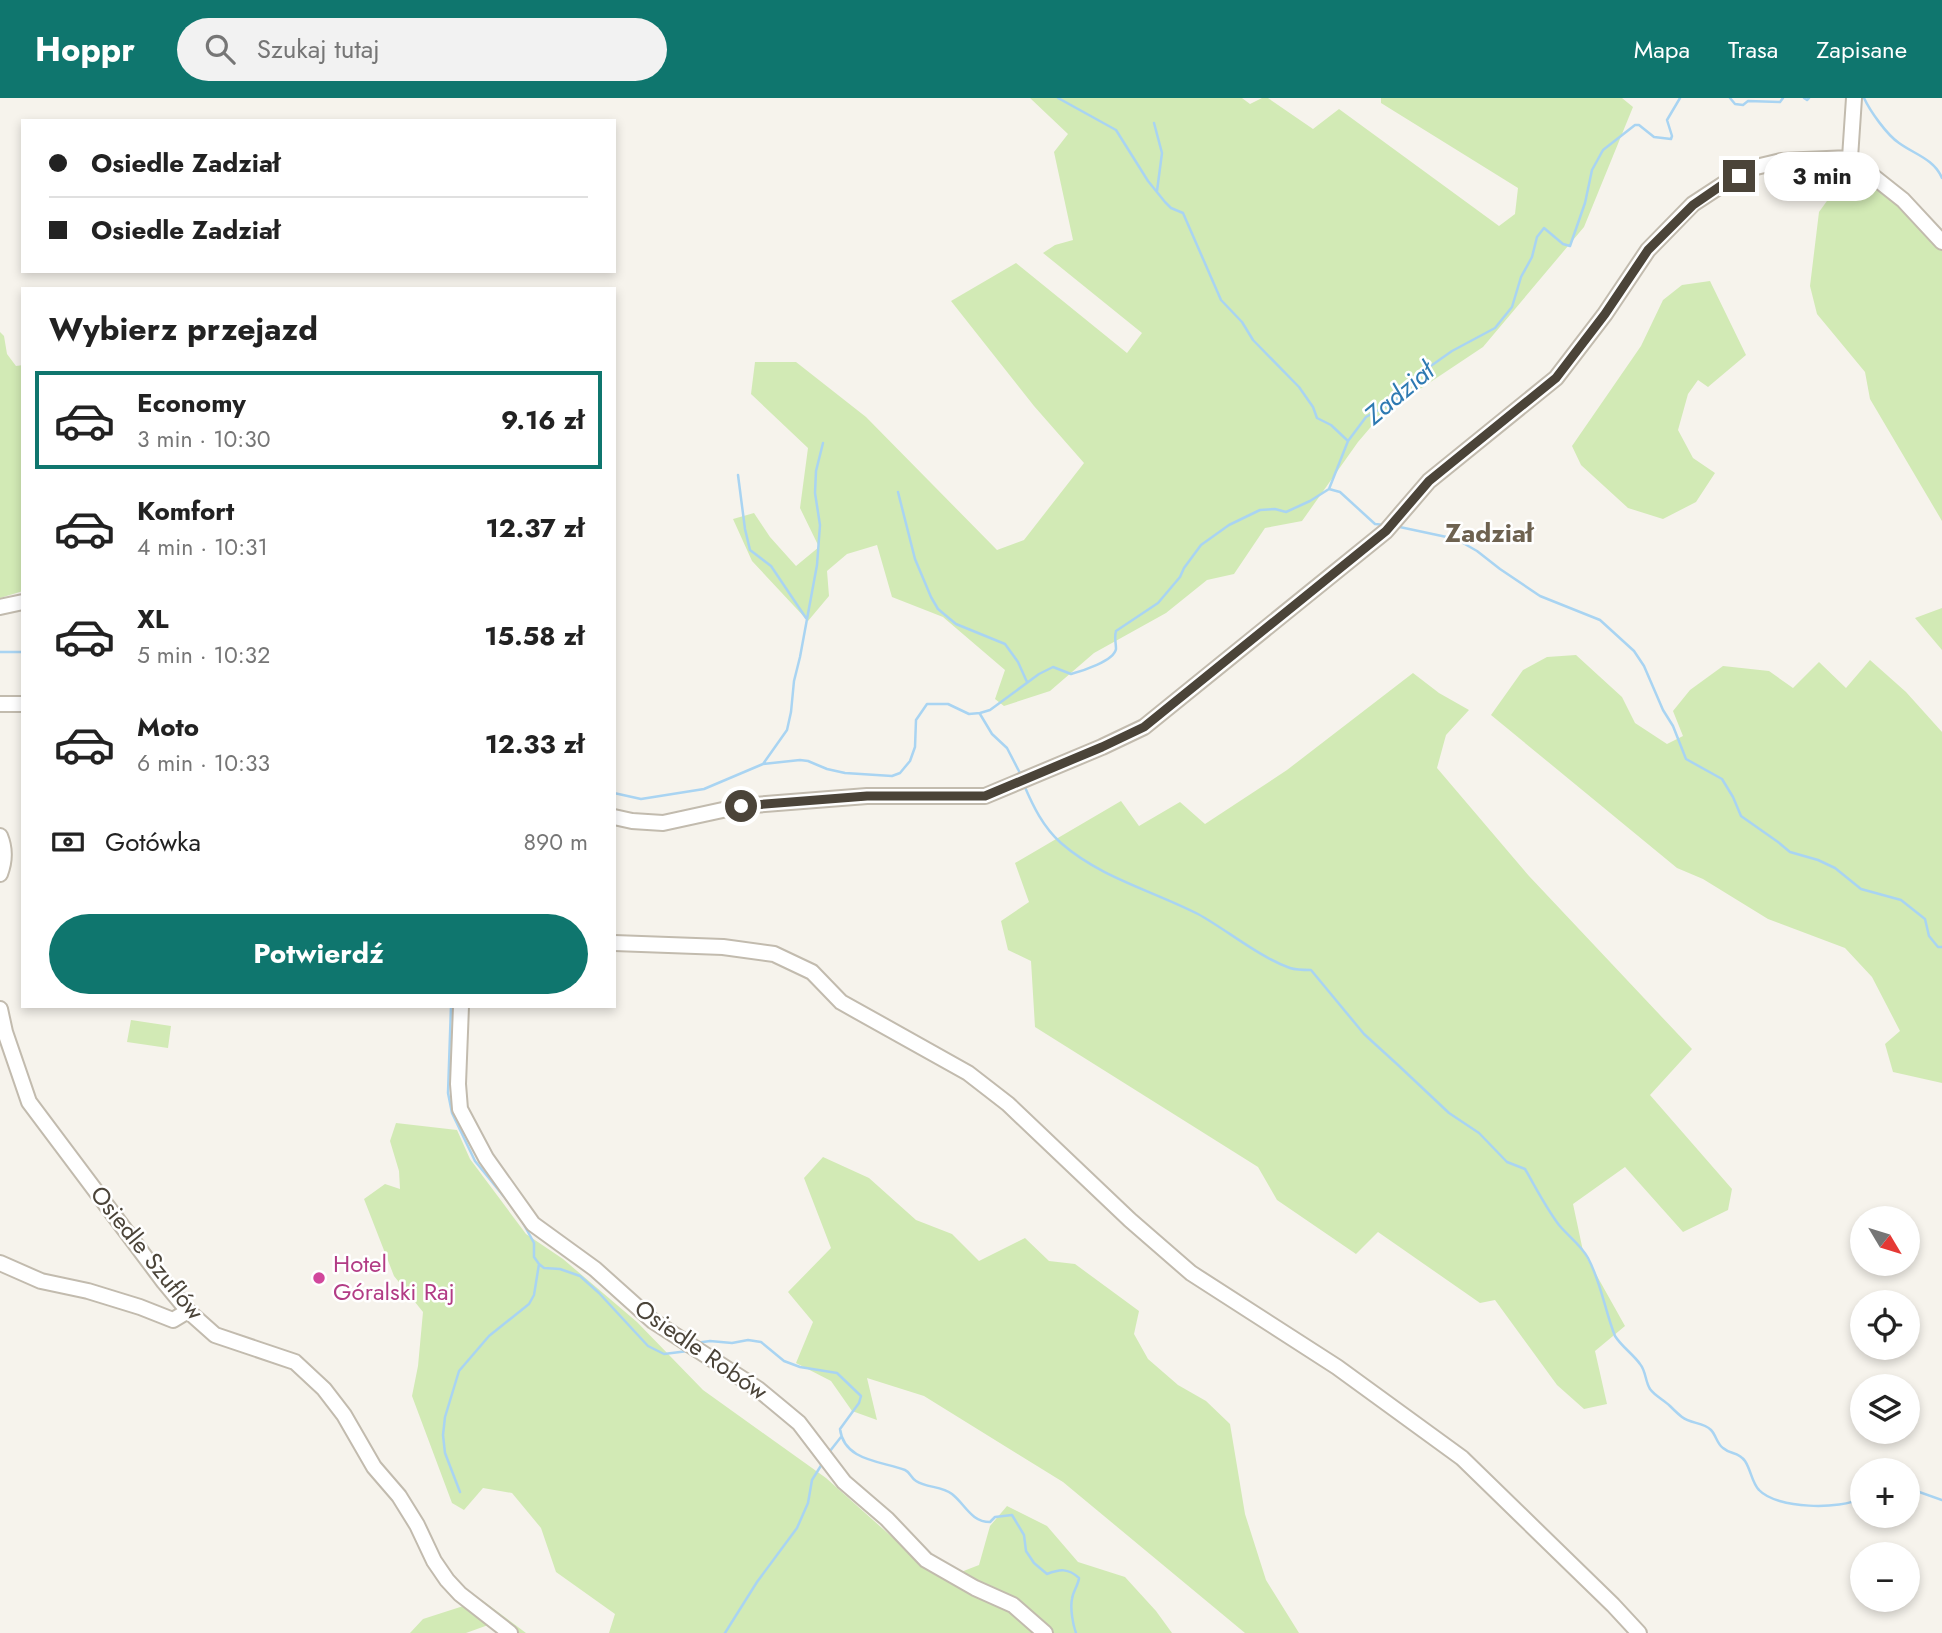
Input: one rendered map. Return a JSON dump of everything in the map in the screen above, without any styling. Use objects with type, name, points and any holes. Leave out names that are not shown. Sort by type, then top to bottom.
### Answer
[{"type":"street","points":[[1850,158],[1854,98]]},
{"type":"street","points":[[616,817],[663,823],[741,806],[867,796],[985,796],[1144,727],[1386,531],[1429,481],[1556,378],[1605,314],[1648,250],[1693,205],[1722,185],[1756,167],[1781,161],[1850,158],[1903,200],[1942,242]]},
{"type":"street","points":[[0,607],[21,602]]},
{"type":"street","points":[[0,704],[21,704]]},
{"type":"street","points":[[0,836],[5,846],[0,874]]},
{"type":"street","points":[[616,943],[723,947],[774,954],[812,972],[841,1002],[968,1073],[1008,1104],[1130,1220],[1191,1273],[1337,1367],[1462,1458],[1639,1633]]},
{"type":"street","name":"Osiedle Robów","points":[[461,1008],[458,1084],[460,1110],[486,1158],[533,1224],[595,1269],[653,1321],[758,1389],[799,1423],[844,1482],[887,1519],[926,1560],[975,1588],[1013,1605],[1045,1633]]},
{"type":"street","name":"Osiedle Szuflów","points":[[0,1009],[29,1102],[188,1311],[215,1335],[296,1362],[324,1389],[344,1415],[374,1467],[399,1496],[447,1580],[460,1594],[510,1633]]},
{"type":"street","points":[[0,1263],[41,1281],[88,1291],[173,1320],[188,1311]]},
{"type":"green space","points":[[1030,98],[1242,98],[1250,104],[1268,98],[1313,129],[1339,109],[1499,226],[1515,214],[1518,188],[1381,103],[1381,98],[1622,98],[1633,107],[1584,227],[1483,347],[1381,415],[1358,442],[1302,521],[1265,528],[1234,574],[1207,580],[1166,613],[1094,653],[1050,691],[1004,706],[995,699],[1005,670],[943,617],[892,597],[877,545],[847,554],[827,571],[829,596],[808,621],[752,561],[733,519],[754,513],[770,537],[796,566],[819,547],[800,508],[808,448],[751,394],[755,362],[796,362],[866,417],[997,550],[1024,540],[1084,463],[1034,406],[951,301],[1016,263],[1127,353],[1142,333],[1043,253],[1055,245],[1073,240],[1054,152],[1068,134]]},
{"type":"green space","points":[[1850,169],[1894,198],[1942,251],[1942,521],[1870,399],[1865,372],[1817,314],[1810,286],[1819,212]]},
{"type":"green space","points":[[1710,281],[1746,355],[1708,387],[1698,380],[1688,394],[1678,430],[1693,458],[1715,473],[1696,502],[1663,519],[1628,508],[1581,465],[1572,446],[1641,346],[1663,300],[1682,285]]},
{"type":"green space","points":[[0,332],[4,336],[7,354],[16,366],[21,365],[21,592],[0,598]]},
{"type":"green space","points":[[1942,608],[1942,650],[1915,618]]},
{"type":"green space","points":[[1576,655],[1622,697],[1635,723],[1667,744],[1683,736],[1673,711],[1690,690],[1723,666],[1769,671],[1793,688],[1819,662],[1846,688],[1870,660],[1906,692],[1942,732],[1942,1083],[1893,1072],[1885,1044],[1900,1031],[1872,977],[1845,948],[1768,919],[1703,879],[1677,868],[1491,715],[1523,670],[1547,657]]},
{"type":"green space","points":[[1413,673],[1439,693],[1469,710],[1446,735],[1437,768],[1529,876],[1692,1049],[1650,1095],[1732,1189],[1728,1210],[1683,1232],[1625,1167],[1573,1204],[1583,1251],[1625,1326],[1595,1351],[1607,1404],[1584,1409],[1557,1385],[1495,1300],[1480,1303],[1378,1232],[1356,1254],[1277,1200],[1258,1167],[1035,1027],[1031,961],[1008,950],[1001,921],[1029,902],[1015,863],[1121,801],[1139,826],[1180,802],[1205,824],[1287,770]]},
{"type":"green space","points":[[131,1020],[171,1026],[168,1048],[127,1042]]},
{"type":"green space","points":[[396,1123],[457,1130],[470,1159],[526,1234],[563,1259],[637,1322],[703,1390],[826,1478],[945,1580],[979,1565],[990,1526],[1007,1506],[1047,1526],[1078,1562],[1125,1577],[1172,1633],[609,1633],[615,1614],[556,1572],[541,1528],[512,1493],[483,1488],[464,1510],[452,1503],[412,1396],[423,1312],[394,1276],[364,1199],[385,1184],[400,1189],[399,1171],[390,1141]]},
{"type":"green space","points":[[823,1157],[869,1178],[916,1220],[952,1234],[979,1261],[1025,1238],[1049,1261],[1075,1264],[1139,1311],[1134,1334],[1148,1359],[1178,1385],[1206,1401],[1230,1424],[1245,1514],[1266,1580],[1299,1633],[1245,1633],[1063,1482],[924,1396],[867,1378],[877,1420],[852,1411],[831,1381],[796,1363],[813,1322],[788,1292],[831,1248],[804,1178]]},
{"type":"green space","points":[[482,1600],[526,1633],[500,1633],[491,1624],[466,1633],[410,1633],[423,1619]]},
{"type":"waterway","points":[[1058,98],[1116,130],[1148,181],[1171,208],[1183,213],[1221,300],[1242,322],[1253,340],[1299,387],[1317,418],[1331,425],[1348,441]]},
{"type":"waterway","name":"Zadział","points":[[616,793],[641,799],[704,789],[763,764],[800,760],[845,773],[892,776],[900,773],[910,761],[915,747],[916,720],[927,704],[948,704],[969,714],[980,713],[990,710],[1039,674],[1053,667],[1071,674],[1110,658],[1116,649],[1116,631],[1158,603],[1180,577],[1201,545],[1229,525],[1260,510],[1275,509],[1286,512],[1329,489],[1348,441],[1366,417],[1395,401],[1418,375],[1452,351],[1495,328],[1512,307],[1537,237],[1544,228],[1563,244],[1570,246],[1585,203],[1592,170],[1603,150],[1635,125],[1639,125],[1654,137],[1671,139],[1667,120],[1680,98]]},
{"type":"waterway","name":"Zadział","points":[[1730,98],[1735,104],[1743,105],[1748,101],[1780,102],[1783,98]]},
{"type":"waterway","name":"Zadział","points":[[1804,98],[1809,98]]},
{"type":"waterway","name":"Zadział","points":[[1864,98],[1889,134],[1929,161],[1942,178]]},
{"type":"waterway","points":[[1154,123],[1162,153],[1157,191]]},
{"type":"waterway","points":[[763,764],[787,730],[791,712],[794,681],[817,565],[820,525],[815,493],[816,471],[823,443]]},
{"type":"waterway","points":[[738,475],[750,550],[771,566],[806,618]]},
{"type":"waterway","points":[[1329,489],[1340,492],[1375,524],[1385,525]]},
{"type":"waterway","points":[[898,492],[915,559],[938,609],[956,624],[1005,644],[1018,662],[1027,682]]},
{"type":"waterway","points":[[1395,526],[1456,539],[1540,596],[1600,620],[1634,651],[1644,666],[1686,759],[1722,779],[1741,816],[1790,852],[1835,868],[1861,889],[1901,900],[1925,919],[1929,936],[1938,947],[1942,947]]},
{"type":"waterway","name":"Zadział","points":[[0,652],[21,652]]},
{"type":"waterway","points":[[980,714],[992,734],[1007,748],[1021,775]]},
{"type":"waterway","points":[[1024,785],[1049,830],[1076,855],[1110,875],[1198,914],[1278,963],[1292,969],[1311,970],[1364,1034],[1449,1113],[1479,1133],[1507,1162],[1525,1169],[1554,1218],[1588,1258],[1615,1336],[1642,1367],[1650,1389],[1682,1417],[1708,1427],[1721,1446],[1742,1458],[1759,1490],[1780,1501],[1794,1504],[1824,1506],[1850,1502]]},
{"type":"waterway","points":[[451,1008],[448,1093],[452,1113],[475,1161],[510,1204]]},
{"type":"waterway","points":[[522,1221],[534,1243],[534,1257],[544,1268],[560,1269],[580,1276],[648,1346],[664,1354],[688,1351]]},
{"type":"waterway","points":[[460,1492],[445,1453],[443,1435],[445,1417],[459,1371],[489,1336],[529,1304],[534,1295],[539,1264]]},
{"type":"waterway","points":[[696,1343],[748,1340],[761,1342],[784,1361],[800,1367],[837,1373],[861,1396],[840,1429],[848,1448],[865,1458],[905,1470],[920,1483],[948,1491],[978,1519],[990,1522],[995,1517],[1012,1515],[1024,1535],[1026,1551],[1034,1563],[1047,1574],[1064,1570],[1079,1578],[1071,1603],[1076,1633]]},
{"type":"waterway","points":[[830,1451],[841,1437]]},
{"type":"waterway","points":[[725,1633],[757,1582],[797,1528],[808,1503],[812,1480],[822,1464]]},
{"type":"waterway","points":[[1920,1492],[1942,1500]]},
{"type":"place","name":"Hotel Góralski Raj","points":[[319,1278]]},
{"type":"district","name":"Zadział","points":[[1489,533]]},
{"type":"route","points":[[741,806],[867,796],[985,796],[1144,727],[1386,531],[1429,481],[1556,378],[1605,314],[1648,250],[1693,205],[1739,176]]}]
